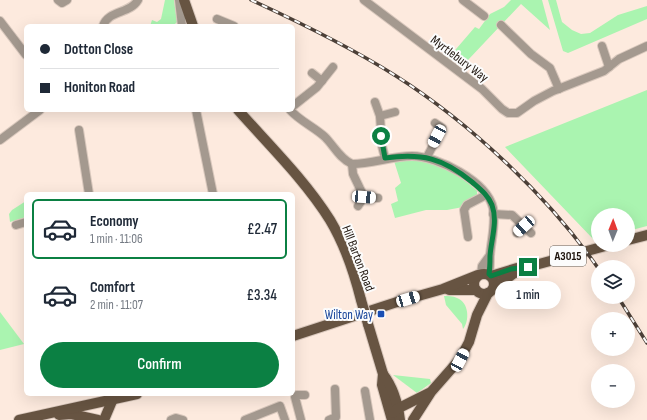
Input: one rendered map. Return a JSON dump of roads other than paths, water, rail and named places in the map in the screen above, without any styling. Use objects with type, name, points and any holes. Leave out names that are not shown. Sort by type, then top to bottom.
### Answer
[{"type":"main road","points":[[184,0],[192,24]]},
{"type":"main road","name":"Hill Barton Road","points":[[240,112],[304,184],[330,221],[349,259],[383,374],[390,383],[393,393],[395,416]]},
{"type":"main road","points":[[635,238],[647,235]]},
{"type":"main road","name":"A3015","points":[[485,275],[528,267],[591,250]]},
{"type":"main road","name":"A3015","points":[[413,420],[431,392],[460,360],[469,342],[477,315],[490,291],[513,274],[528,267]]},
{"type":"main road","points":[[443,289],[476,290],[482,294],[490,291],[494,284],[485,275]]},
{"type":"main road","points":[[295,335],[485,275]]},
{"type":"main road","points":[[476,290],[474,282],[485,275]]},
{"type":"main road","name":"A3015","points":[[476,290],[477,315]]},
{"type":"main road","name":"Hill Barton Road","points":[[383,374],[382,385],[395,416]]},
{"type":"main road","name":"A3015","points":[[395,416],[407,404],[431,392]]},
{"type":"main road","points":[[393,393],[397,398],[407,404]]},
{"type":"main road","points":[[19,420],[112,401],[124,396]]},
{"type":"main road","points":[[104,420],[112,401]]},
{"type":"main road","points":[[46,414],[71,414],[98,420]]},
{"type":"street","points":[[58,0],[62,3],[67,0]]},
{"type":"street","points":[[104,24],[107,18],[133,7],[138,0]]},
{"type":"street","points":[[179,0],[182,24]]},
{"type":"street","points":[[463,0],[484,16]]},
{"type":"street","name":"Myrtlebury Way","points":[[368,1],[482,89],[493,102],[505,111],[517,113],[534,101],[559,88],[604,71],[623,57],[647,46]]},
{"type":"street","points":[[217,19],[229,24]]},
{"type":"street","points":[[0,21],[24,52]]},
{"type":"street","points":[[501,25],[552,71],[559,88]]},
{"type":"street","points":[[602,46],[610,67]]},
{"type":"street","points":[[295,104],[322,81],[333,68]]},
{"type":"street","points":[[312,73],[322,81]]},
{"type":"street","points":[[375,102],[380,116],[381,140],[385,158]]},
{"type":"street","points":[[0,140],[37,112]]},
{"type":"street","points":[[196,112],[213,192]]},
{"type":"street","points":[[293,112],[325,137],[347,162],[352,164],[385,158],[414,156],[427,157],[445,163],[468,178],[486,195],[492,207],[494,227],[490,255],[482,266],[485,275]]},
{"type":"street","points":[[380,116],[395,112]]},
{"type":"street","points":[[427,157],[437,147],[442,128],[435,123]]},
{"type":"street","points":[[79,130],[89,192]]},
{"type":"street","points":[[352,164],[353,174],[364,197]]},
{"type":"street","points":[[468,237],[464,210],[467,205],[486,195]]},
{"type":"street","points":[[364,197],[378,198]]},
{"type":"street","points":[[358,206],[364,197]]},
{"type":"street","points":[[493,214],[512,215],[531,233]]},
{"type":"street","points":[[16,225],[24,223]]},
{"type":"street","points":[[517,233],[524,226]]},
{"type":"street","points":[[334,419],[335,389]]},
{"type":"street","points":[[365,391],[370,420]]},
{"type":"street","points":[[300,420],[295,397],[297,395],[304,395]]},
{"type":"street","points":[[245,420],[280,406],[284,420]]},
{"type":"street","points":[[171,420],[176,418],[184,420]]},
{"type":"railway","points":[[251,0],[361,55],[396,76],[452,116],[479,138],[532,188],[556,214],[592,260]]},
{"type":"railway","points":[[622,304],[647,343]]},
{"type":"place","name":"Wilton Way","points":[[381,314]]}]
